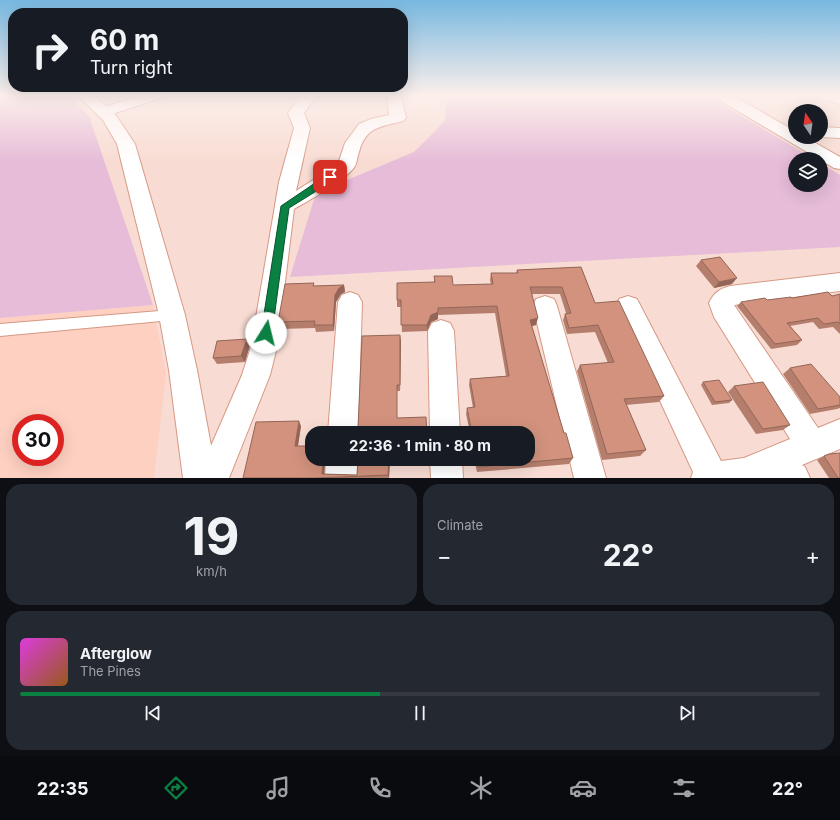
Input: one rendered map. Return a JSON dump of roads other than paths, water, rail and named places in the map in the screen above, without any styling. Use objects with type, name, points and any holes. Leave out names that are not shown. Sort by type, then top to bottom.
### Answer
[{"type":"street","points":[[108,117],[126,144],[172,315],[183,370],[200,478]]},
{"type":"street","points":[[213,478],[256,375],[264,347],[288,182],[302,128],[298,117]]},
{"type":"street","points":[[285,206],[316,188],[346,166],[353,143],[365,127],[373,123],[398,117]]},
{"type":"street","points":[[765,117],[788,129]]},
{"type":"street","points":[[828,132],[840,133]]},
{"type":"street","points":[[811,144],[840,164]]},
{"type":"street","points":[[811,445],[722,310],[721,303],[730,295],[840,282]]},
{"type":"street","points":[[343,426],[350,302]]},
{"type":"street","points":[[545,306],[590,478]]},
{"type":"street","points":[[628,306],[709,478],[744,474],[840,434]]},
{"type":"street","points":[[441,331],[445,426]]},
{"type":"street","points":[[767,464],[794,478]]},
{"type":"street","points":[[341,478],[342,466]]},
{"type":"street","points":[[446,466],[447,478]]},
{"type":"lane","points":[[0,330],[172,315]]}]
